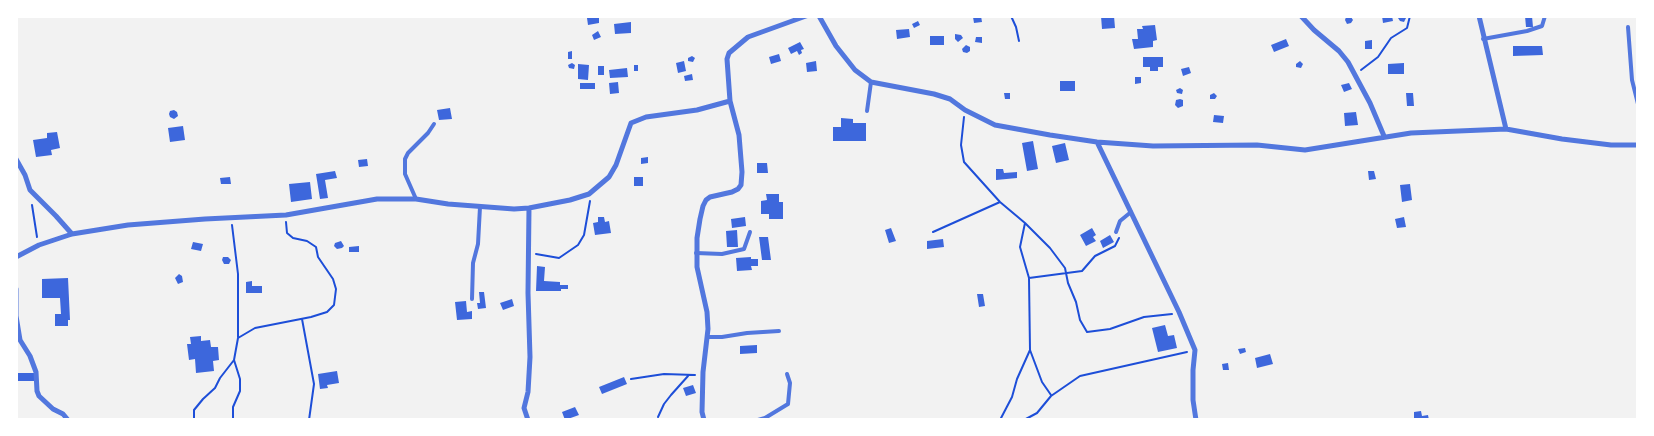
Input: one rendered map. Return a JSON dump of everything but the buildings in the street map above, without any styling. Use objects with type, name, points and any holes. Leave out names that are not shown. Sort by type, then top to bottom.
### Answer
[{"type":"street","points":[[704,420],[702,412],[702,375],[707,336],[707,312],[697,267],[696,253],[700,219],[706,200],[710,197],[738,189],[741,185],[742,172],[738,135],[728,87],[727,59],[729,53],[748,37],[806,16]]},
{"type":"street","points":[[819,16],[845,58],[855,70],[871,82],[934,94],[950,99],[965,110],[995,125],[1097,142],[1153,146],[1257,144],[1305,150],[1411,133],[1506,129],[1572,140],[1638,145]]},
{"type":"street","points":[[1301,16],[1339,51],[1356,73],[1384,136]]},
{"type":"street","points":[[1479,16],[1506,129]]},
{"type":"street","points":[[16,257],[39,245],[72,234],[128,225],[286,215],[377,199],[416,199],[480,207],[529,208],[570,200],[589,194],[609,177],[616,165],[628,127],[636,120],[698,110],[730,102]]},
{"type":"street","points":[[1097,142],[1179,312],[1195,350],[1193,400],[1196,420]]},
{"type":"street","points":[[16,159],[25,175],[30,190],[72,234]]},
{"type":"street","points":[[528,420],[524,408],[528,392],[530,357],[529,208]]},
{"type":"street","points":[[16,289],[16,316],[20,340],[30,356],[36,372],[37,391],[39,396],[68,420]]},
{"type":"lane","points":[[1483,39],[1527,31],[1542,26],[1545,16]]},
{"type":"lane","points":[[1628,27],[1632,80],[1638,104]]},
{"type":"lane","points":[[867,111],[871,82]]},
{"type":"lane","points":[[416,199],[405,174],[406,158],[408,153],[428,133],[434,124]]},
{"type":"lane","points":[[472,299],[480,207]]},
{"type":"lane","points":[[1116,232],[1120,221],[1131,212]]},
{"type":"lane","points":[[696,253],[722,254],[744,249],[750,232]]},
{"type":"lane","points":[[707,336],[722,337],[747,332],[779,331]]},
{"type":"lane","points":[[758,420],[765,418],[788,404],[790,383],[787,374]]},
{"type":"path","points":[[1011,16],[1019,41]]},
{"type":"path","points":[[1356,73],[1378,57],[1391,38],[1407,28],[1410,16]]},
{"type":"path","points":[[965,110],[961,145],[964,162],[1000,202],[1050,248],[1065,268],[1080,320],[1087,332],[1110,330],[1144,317],[1179,312]]},
{"type":"path","points":[[30,190],[39,245]]},
{"type":"path","points":[[529,252],[559,258],[578,245],[584,235],[591,205],[589,194]]},
{"type":"path","points":[[933,232],[1000,202]]},
{"type":"path","points":[[238,338],[255,328],[327,312],[334,305],[336,289],[333,279],[318,256],[316,247],[307,241],[293,238],[287,234],[286,215]]},
{"type":"path","points":[[194,420],[194,410],[215,388],[234,360],[238,338],[238,274],[232,217]]},
{"type":"path","points":[[1025,223],[1020,247],[1029,278],[1030,350],[1042,382],[1051,396]]},
{"type":"path","points":[[1029,278],[1082,271],[1095,256],[1115,246],[1119,240],[1116,232]]},
{"type":"path","points":[[302,319],[314,384],[309,420]]},
{"type":"path","points":[[1000,420],[1012,397],[1017,379],[1030,350]]},
{"type":"path","points":[[1024,420],[1037,413],[1051,396],[1080,376],[1195,350]]},
{"type":"path","points":[[233,420],[233,407],[240,391],[240,379],[234,360]]},
{"type":"path","points":[[631,379],[664,374],[702,375]]},
{"type":"path","points":[[658,417],[671,394],[688,376]]}]
